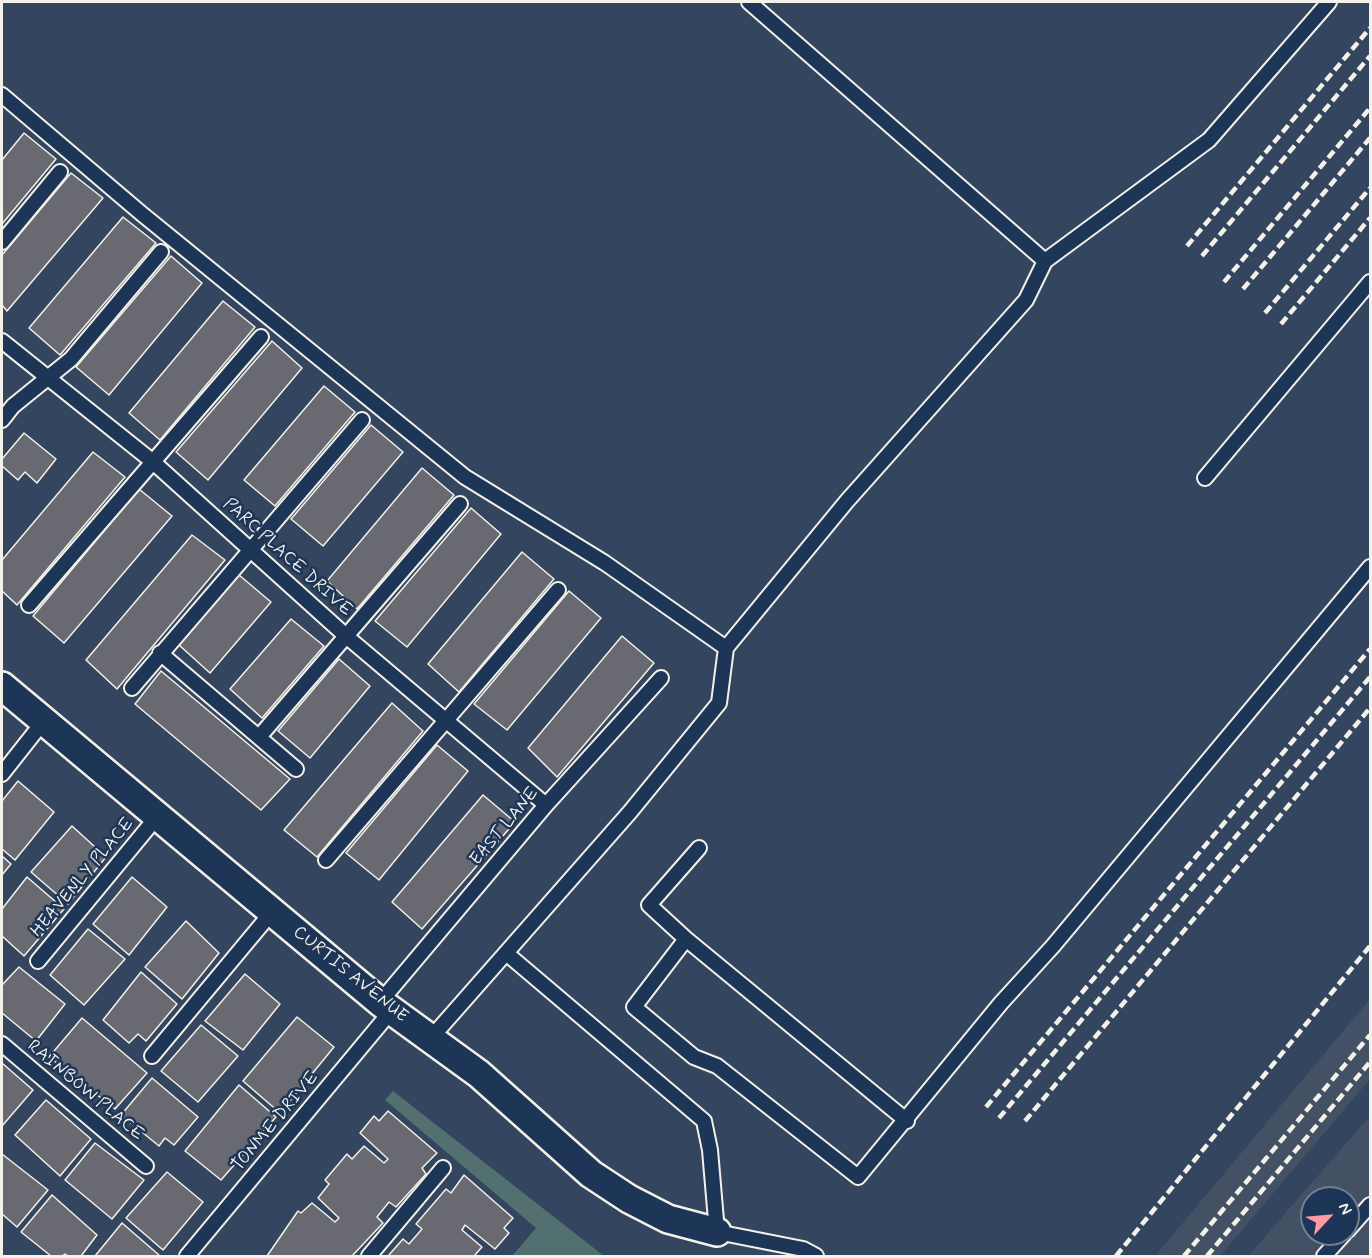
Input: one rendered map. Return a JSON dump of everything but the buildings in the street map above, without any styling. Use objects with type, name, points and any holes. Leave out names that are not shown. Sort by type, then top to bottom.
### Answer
[{"type":"street","name":"CURTIS AVENUE","points":[[2,686],[156,818],[386,1006],[479,1074],[591,1174],[629,1200],[668,1219],[717,1232]]},
{"type":"lane","points":[[749,2],[1045,261]]},
{"type":"lane","points":[[431,1038],[630,812],[719,703],[726,648],[847,501],[1026,300],[1045,261],[1209,140],[1329,2]]},
{"type":"lane","points":[[2,95],[108,186],[465,477],[605,563],[726,648]]},
{"type":"lane","points":[[2,242],[60,172]]},
{"type":"lane","points":[[2,420],[13,406],[71,359],[161,252]]},
{"type":"lane","points":[[1205,478],[1371,282]]},
{"type":"lane","points":[[29,605],[261,337]]},
{"type":"lane","name":"PARC PLACE DRIVE","points":[[2,341],[152,461],[346,636],[546,806]]},
{"type":"lane","points":[[132,688],[362,420]]},
{"type":"lane","points":[[260,737],[460,504]]},
{"type":"lane","points":[[686,939],[634,1007],[694,1057],[717,1066],[858,1178],[907,1121],[1001,1003],[1053,946],[1371,567]]},
{"type":"lane","points":[[326,860],[558,590]]},
{"type":"lane","points":[[160,653],[296,768]]},
{"type":"lane","name":"EAST LANE","points":[[386,1006],[546,806],[661,678]]},
{"type":"lane","points":[[2,774],[43,722]]},
{"type":"lane","name":"HEAVENLY PLACE","points":[[38,961],[156,818]]},
{"type":"lane","points":[[699,848],[649,905],[686,939],[907,1121]]},
{"type":"lane","points":[[152,1056],[272,912]]},
{"type":"lane","points":[[506,953],[704,1121],[710,1150],[717,1232],[803,1249],[816,1257]]},
{"type":"lane","name":"TONME DRIVE","points":[[187,1257],[386,1006]]},
{"type":"lane","name":"RAINBOW PLACE","points":[[2,1044],[146,1166]]},
{"type":"lane","points":[[369,1257],[443,1168]]},
{"type":"lane","points":[[1360,1217],[1371,1205]]},
{"type":"shaded area","points":[[1370,999],[1370,1079],[1220,1256],[1155,1256]]},
{"type":"shaded area","points":[[1370,1116],[1370,1256],[1248,1256],[1300,1196],[1300,1246],[1360,1246],[1360,1186],[1309,1186]]},
{"type":"green space","points":[[393,1091],[604,1256],[512,1256],[536,1228],[385,1100]]},
{"type":"railway","points":[[1187,246],[1370,28]]},
{"type":"railway","points":[[1202,256],[1370,56]]},
{"type":"railway","points":[[1224,282],[1370,108]]},
{"type":"railway","points":[[1243,289],[1370,138]]},
{"type":"railway","points":[[1265,313],[1370,188]]},
{"type":"railway","points":[[1281,324],[1370,218]]},
{"type":"railway","points":[[986,1107],[1370,649]]},
{"type":"railway","points":[[999,1118],[1370,677]]},
{"type":"railway","points":[[1025,1121],[1370,708]]},
{"type":"railway","points":[[1116,1256],[1370,946]]},
{"type":"railway","points":[[1184,1256],[1370,1035]]},
{"type":"railway","points":[[1207,1256],[1370,1062]]}]
